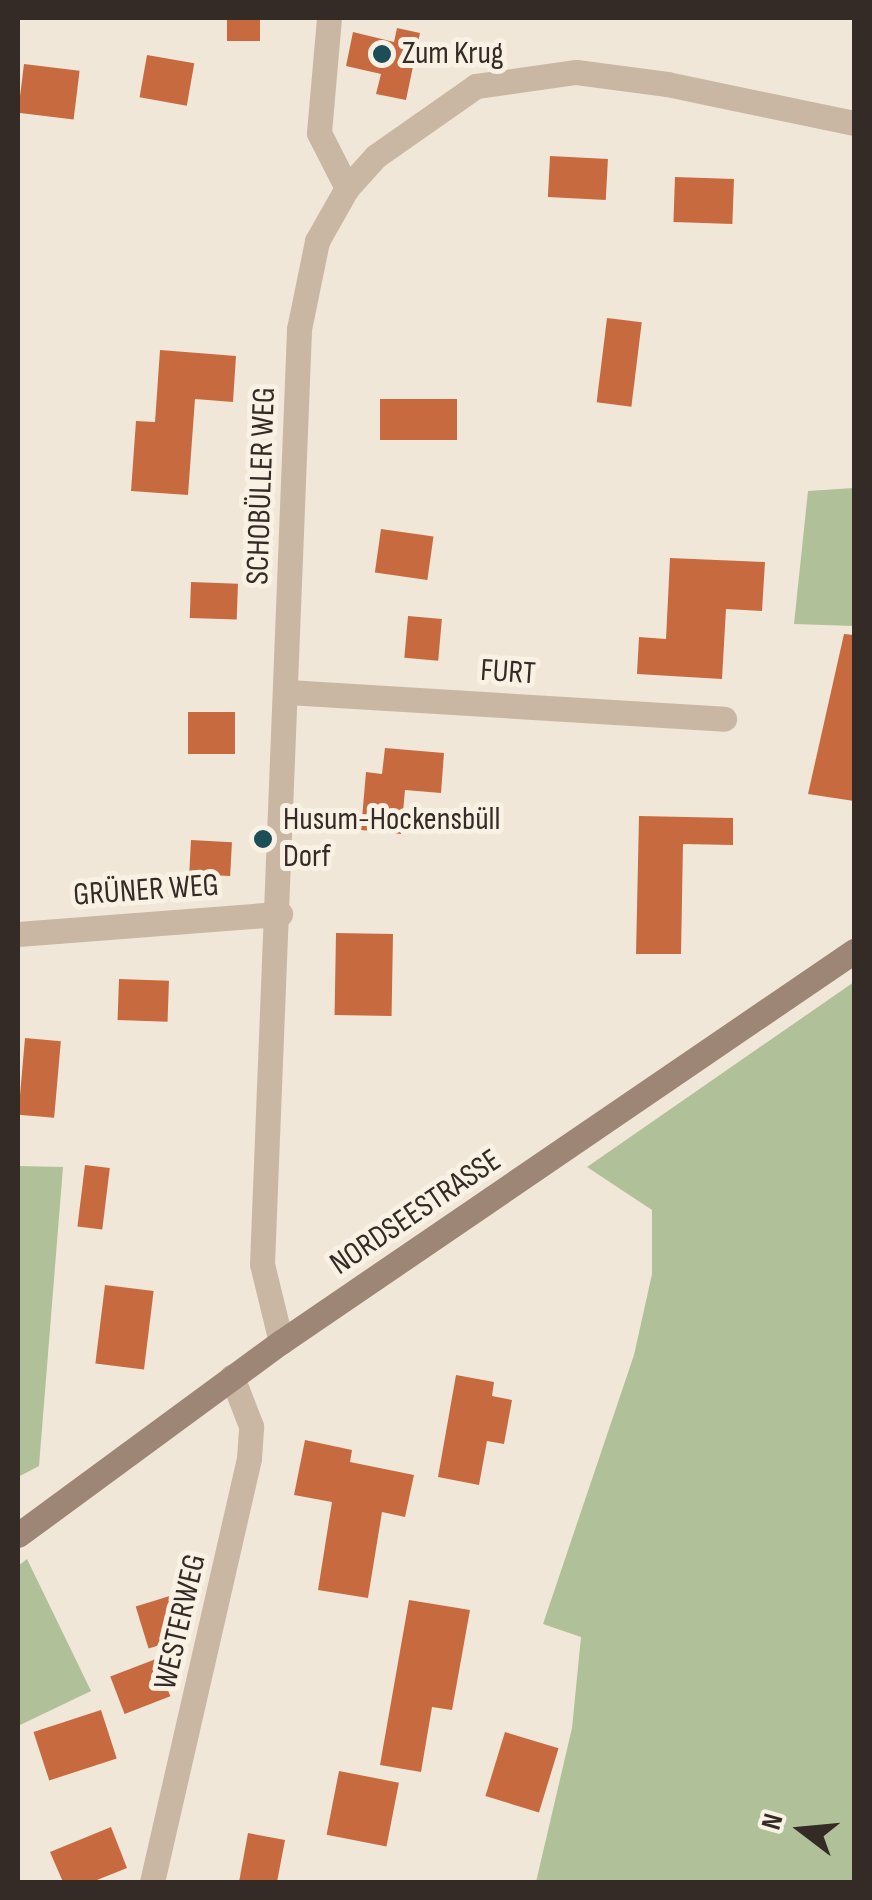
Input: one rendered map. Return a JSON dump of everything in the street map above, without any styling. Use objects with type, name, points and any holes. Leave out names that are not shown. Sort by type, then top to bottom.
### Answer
[{"type":"main road","name":"NORDSEESTRASSE","points":[[18,1535],[281,1342],[854,951]]},
{"type":"street","points":[[329,18],[319,133],[348,188]]},
{"type":"street","name":"SCHOBÜLLER WEG","points":[[281,1342],[262,1264],[280,914],[299,329],[316,241],[348,188],[376,156],[476,86],[576,72],[667,84],[854,123]]},
{"type":"street","name":"FURT","points":[[288,692],[724,719]]},
{"type":"street","name":"GRÜNER WEG","points":[[18,934],[280,914]]},
{"type":"street","name":"WESTERWEG","points":[[152,1882],[249,1458],[251,1426],[232,1377]]},
{"type":"green space","points":[[854,488],[854,626],[794,624],[808,491]]},
{"type":"green space","points":[[854,982],[854,1882],[536,1882],[572,1728],[581,1637],[543,1624],[634,1355],[652,1274],[652,1210],[587,1167]]},
{"type":"green space","points":[[18,1166],[63,1167],[39,1466],[18,1477]]},
{"type":"green space","points":[[27,1559],[91,1691],[18,1726],[18,1566]]},
{"type":"building","points":[[227,18],[260,18],[260,41],[227,41]]},
{"type":"building","name":"Zum Krug","points":[[397,28],[420,33],[406,100],[376,94],[381,74],[346,66],[353,32],[394,42]]},
{"type":"building","points":[[147,55],[194,63],[187,106],[140,97]]},
{"type":"building","points":[[24,64],[80,71],[74,119],[18,113]]},
{"type":"building","points":[[550,156],[608,159],[606,200],[548,197]]},
{"type":"building","points":[[675,177],[734,179],[732,224],[673,222]]},
{"type":"building","points":[[607,318],[642,322],[631,407],[597,402]]},
{"type":"building","points":[[160,350],[236,356],[233,402],[195,399],[188,495],[131,491],[136,421],[155,422]]},
{"type":"building","points":[[380,399],[457,399],[457,440],[380,440]]},
{"type":"building","points":[[381,529],[433,536],[427,580],[375,573]]},
{"type":"building","points":[[670,558],[765,562],[762,611],[726,609],[722,679],[637,674],[639,637],[666,639]]},
{"type":"building","points":[[191,582],[238,584],[237,620],[190,618]]},
{"type":"building","points":[[408,616],[442,619],[438,661],[404,658]]},
{"type":"building","points":[[844,634],[854,635],[854,801],[808,794]]},
{"type":"building","points":[[188,712],[235,712],[235,754],[188,754]]},
{"type":"building","points":[[385,748],[444,753],[441,793],[405,790],[401,834],[361,830],[366,772],[382,774]]},
{"type":"building","points":[[639,816],[733,818],[733,845],[683,844],[681,954],[636,954]]},
{"type":"building","points":[[191,840],[232,842],[230,876],[189,874]]},
{"type":"building","points":[[336,933],[393,934],[392,1016],[335,1015]]},
{"type":"building","points":[[119,979],[169,981],[168,1022],[118,1020]]},
{"type":"building","points":[[25,1038],[61,1041],[54,1118],[18,1115]]},
{"type":"building","points":[[85,1165],[110,1168],[102,1230],[77,1227]]},
{"type":"building","points":[[105,1285],[154,1291],[144,1369],[95,1363]]},
{"type":"building","points":[[456,1375],[494,1382],[492,1396],[512,1400],[504,1444],[487,1441],[479,1485],[438,1477]]},
{"type":"building","points":[[305,1440],[352,1450],[350,1462],[414,1475],[405,1517],[382,1512],[368,1598],[318,1590],[332,1502],[294,1495]]},
{"type":"building","points":[[173,1595],[186,1637],[149,1648],[136,1606]]},
{"type":"building","points":[[409,1600],[470,1610],[452,1710],[432,1707],[421,1772],[380,1765]]},
{"type":"building","points":[[156,1659],[170,1696],[125,1714],[110,1677]]},
{"type":"building","points":[[101,1710],[117,1759],[49,1780],[33,1732]]},
{"type":"building","points":[[505,1732],[559,1748],[539,1812],[485,1796]]},
{"type":"building","points":[[339,1771],[399,1783],[386,1846],[327,1835]]},
{"type":"building","points":[[111,1827],[127,1868],[92,1882],[63,1882],[50,1852]]},
{"type":"building","points":[[248,1833],[285,1840],[277,1882],[239,1882]]},
{"type":"place","name":"Zum Krug","points":[[382,54]]},
{"type":"place","name":"Husum-Hockensbüll Dorf","points":[[263,839]]}]
